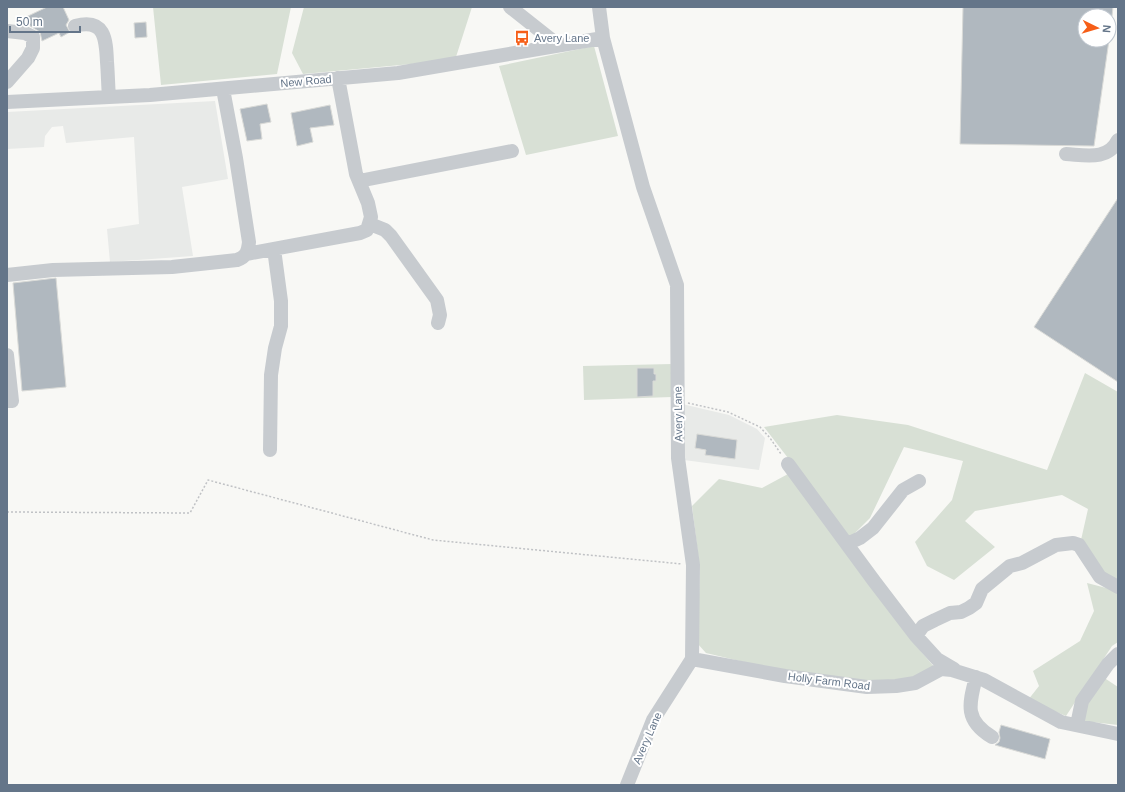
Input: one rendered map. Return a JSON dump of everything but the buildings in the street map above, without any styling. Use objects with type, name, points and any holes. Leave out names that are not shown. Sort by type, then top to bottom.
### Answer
[{"type":"street","points":[[510,7],[558,45]]},
{"type":"street","name":"Avery Lane","points":[[599,7],[603,38],[643,187],[677,285],[678,458],[693,565],[692,659],[653,720],[627,785]]},
{"type":"street","points":[[75,26],[81,24],[91,24],[100,30],[105,39],[109,97]]},
{"type":"street","points":[[7,31],[24,33],[33,37],[33,48],[28,58],[7,82]]},
{"type":"street","name":"New Road","points":[[7,102],[223,89],[398,73],[603,38]]},
{"type":"street","points":[[246,254],[360,233],[367,230],[371,217],[368,203],[356,174],[338,78]]},
{"type":"street","points":[[7,275],[53,270],[172,267],[237,260],[243,258],[248,250],[249,242],[236,158],[223,89]]},
{"type":"street","points":[[1066,154],[1098,155],[1106,153],[1114,148],[1118,140]]},
{"type":"street","points":[[359,181],[512,151]]},
{"type":"street","points":[[370,224],[385,230],[391,236],[437,300],[440,315],[438,323]]},
{"type":"street","points":[[270,450],[271,375],[275,348],[281,326],[281,301],[274,249]]},
{"type":"street","points":[[7,355],[12,401],[7,401]]},
{"type":"street","points":[[788,464],[916,636],[937,659],[959,672]]},
{"type":"street","points":[[847,544],[860,538],[873,528],[891,503],[903,490],[919,481]]},
{"type":"street","points":[[916,636],[923,626],[950,613],[961,612],[976,603],[982,589],[1010,566],[1022,563],[1056,545],[1072,543],[1079,545],[1100,577],[1118,587]]},
{"type":"street","points":[[1077,725],[1082,701],[1104,668],[1118,654]]},
{"type":"street","name":"Holly Farm Road","points":[[692,659],[785,676],[867,687],[896,686],[915,683],[941,669],[952,670],[984,680],[1061,722],[1118,734]]},
{"type":"street","points":[[976,677],[971,697],[970,711],[975,724],[992,737]]},
{"type":"path","points":[[678,401],[728,412],[760,427],[788,464]]},
{"type":"path","points":[[7,512],[190,513],[208,480],[433,540],[693,565]]},
{"type":"shaded area","points":[[153,7],[291,7],[277,74],[161,85]]},
{"type":"shaded area","points":[[304,7],[472,7],[455,60],[303,74],[292,53]]},
{"type":"shaded area","points":[[594,46],[618,136],[526,155],[499,66]]},
{"type":"shaded area","points":[[215,101],[228,179],[182,187],[193,256],[110,262],[107,229],[139,224],[134,137],[66,143],[63,126],[52,127],[45,136],[44,147],[7,149],[7,112]]},
{"type":"shaded area","points":[[672,364],[672,397],[584,400],[583,366]],"holes":[[[637,369],[656,374],[656,381],[653,381],[653,396],[637,396]]]},
{"type":"shaded area","points":[[1085,373],[1118,392],[1118,582],[1097,569],[1081,540],[1088,509],[1062,495],[975,511],[965,521],[995,547],[954,580],[927,566],[915,542],[952,500],[963,461],[904,447],[870,518],[850,538],[764,427],[837,415],[908,425],[1047,470]]},
{"type":"shaded area","points":[[682,404],[729,415],[757,429],[765,438],[759,470],[684,460]]},
{"type":"shaded area","points":[[788,474],[908,636],[935,668],[913,678],[870,683],[790,673],[706,653],[697,643],[700,570],[692,506],[719,479],[762,488]]},
{"type":"shaded area","points":[[1087,583],[1118,591],[1118,642],[1112,646],[1066,716],[1028,700],[1039,686],[1033,671],[1080,641],[1094,611]]},
{"type":"shaded area","points":[[1103,677],[1118,687],[1118,725],[1083,721],[1087,702]]},
{"type":"place","name":"Avery Lane","points":[[522,38]]}]
